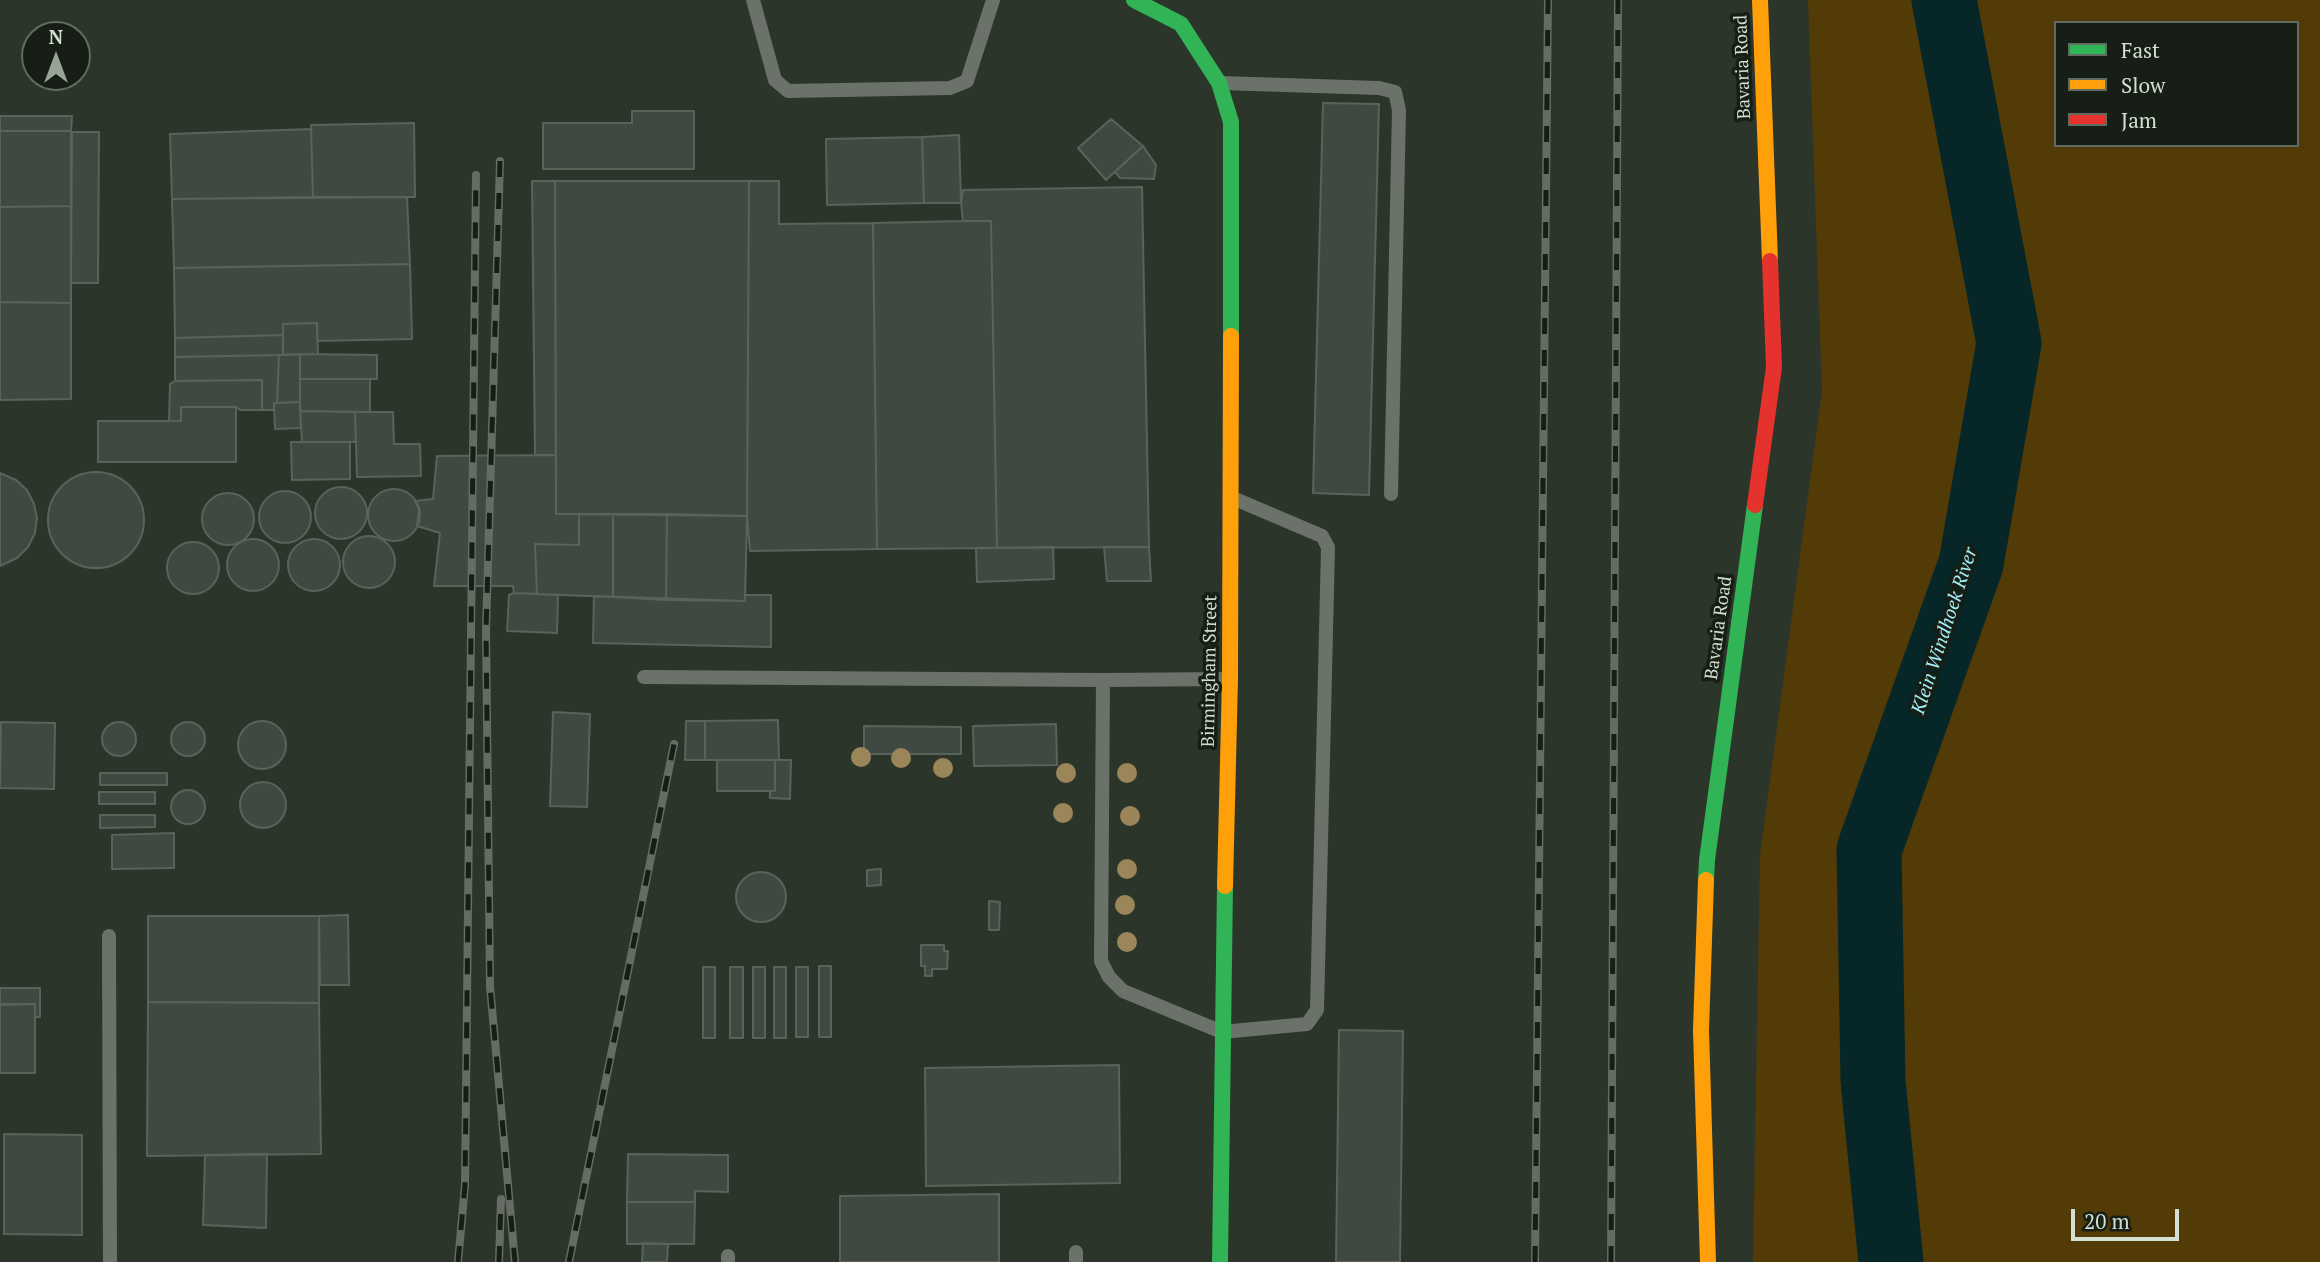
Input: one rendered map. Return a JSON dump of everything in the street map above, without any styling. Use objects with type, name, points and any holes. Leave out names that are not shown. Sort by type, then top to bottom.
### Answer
[{"type":"street","name":"Birmingham Street","points":[[1134,0],[1181,24],[1220,83],[1231,122],[1230,679],[1220,1262]]},
{"type":"street","name":"Bavaria Road","points":[[1708,1262],[1701,1030],[1707,860],[1774,368],[1760,0]]},
{"type":"lane","points":[[752,0],[775,80],[788,90],[950,88],[967,81],[993,0]]},
{"type":"lane","points":[[1220,83],[1379,88],[1395,92],[1399,110],[1391,494]]},
{"type":"lane","points":[[1103,680],[1101,961],[1109,977],[1123,991],[1222,1032],[1307,1024],[1317,1010],[1328,547],[1322,536],[1230,497]]},
{"type":"lane","points":[[645,677],[1230,679]]},
{"type":"lane","points":[[109,936],[110,1262]]},
{"type":"shaded area","points":[[1808,0],[2320,0],[2320,1262],[1753,1262],[1760,855],[1822,391]]},
{"type":"building","points":[[1323,103],[1379,104],[1369,495],[1313,493]]},
{"type":"building","points":[[632,111],[694,111],[694,169],[543,169],[543,123],[632,123]]},
{"type":"building","points":[[0,116],[72,116],[71,131],[0,131]]},
{"type":"building","points":[[1111,119],[1143,146],[1106,180],[1078,148]]},
{"type":"building","points":[[414,123],[415,197],[313,197],[311,125]]},
{"type":"building","points":[[311,129],[313,197],[172,199],[170,134]]},
{"type":"building","points":[[0,131],[71,131],[71,206],[0,207]]},
{"type":"building","points":[[72,132],[99,132],[98,283],[71,283]]},
{"type":"building","points":[[959,135],[961,203],[924,203],[922,137]]},
{"type":"building","points":[[922,137],[924,203],[827,205],[826,139]]},
{"type":"building","points":[[1143,146],[1156,165],[1154,179],[1120,178],[1115,172]]},
{"type":"building","points":[[532,181],[555,181],[556,455],[535,455]]},
{"type":"building","points":[[555,181],[749,181],[747,516],[556,514]]},
{"type":"building","points":[[749,181],[779,181],[779,224],[873,223],[877,549],[750,551],[747,516]]},
{"type":"building","points":[[1142,187],[1149,547],[997,548],[991,221],[963,221],[963,190]]},
{"type":"building","points":[[407,197],[410,264],[174,268],[172,199]]},
{"type":"building","points":[[71,206],[71,303],[0,302],[0,207]]},
{"type":"building","points":[[991,221],[997,548],[877,549],[873,223]]},
{"type":"building","points":[[410,264],[412,339],[317,341],[317,323],[283,324],[283,335],[175,338],[174,268]]},
{"type":"building","points":[[0,302],[71,303],[71,399],[0,400]]},
{"type":"building","points":[[317,323],[318,354],[283,355],[283,324]]},
{"type":"building","points":[[283,335],[283,355],[175,357],[175,338]]},
{"type":"building","points":[[300,354],[300,402],[277,403],[279,355]]},
{"type":"building","points":[[300,354],[377,355],[377,379],[300,379]]},
{"type":"building","points":[[279,355],[277,403],[274,403],[274,410],[262,410],[262,380],[175,381],[175,357]]},
{"type":"building","points":[[300,379],[370,379],[370,412],[300,411]]},
{"type":"building","points":[[262,380],[262,410],[181,407],[181,421],[169,421],[170,384],[175,381]]},
{"type":"building","points":[[300,402],[301,428],[275,429],[274,403]]},
{"type":"building","points":[[181,407],[236,407],[236,462],[98,462],[98,421],[181,421]]},
{"type":"building","points":[[300,411],[355,412],[356,442],[302,442]]},
{"type":"building","points":[[355,412],[393,412],[394,444],[420,444],[421,476],[357,477]]},
{"type":"building","points":[[291,442],[350,442],[350,479],[292,480]]},
{"type":"building","points":[[556,455],[556,514],[579,514],[579,545],[535,544],[537,594],[514,593],[513,586],[434,586],[440,533],[417,526],[419,509],[415,501],[433,499],[437,456]]},
{"type":"building","points":[[96,472],[114,476],[130,486],[140,502],[144,520],[140,538],[130,554],[114,564],[96,568],[78,564],[62,554],[52,538],[48,520],[52,502],[62,486],[78,476]]},
{"type":"building","points":[[0,473],[16,480],[27,490],[37,518],[35,533],[28,547],[17,558],[0,566]]},
{"type":"building","points":[[341,487],[351,489],[359,495],[365,503],[365,523],[359,531],[351,537],[341,539],[331,537],[323,531],[317,523],[315,513],[317,503],[323,495],[331,489]]},
{"type":"building","points":[[394,489],[404,491],[412,497],[418,505],[418,525],[412,533],[404,539],[394,541],[384,539],[376,533],[370,525],[368,515],[370,505],[376,497],[384,491]]},
{"type":"building","points":[[285,491],[295,493],[303,499],[309,507],[309,527],[303,535],[295,541],[285,543],[275,541],[267,535],[261,527],[259,517],[261,507],[267,499],[275,493]]},
{"type":"building","points":[[228,493],[238,495],[246,501],[252,509],[252,529],[246,537],[238,543],[228,545],[218,543],[210,537],[204,529],[202,519],[204,509],[210,501],[218,495]]},
{"type":"building","points":[[579,514],[613,514],[613,597],[537,594],[535,544],[579,545]]},
{"type":"building","points":[[613,514],[667,514],[666,600],[613,597]]},
{"type":"building","points":[[667,514],[747,516],[745,601],[666,600]]},
{"type":"building","points":[[369,536],[379,538],[387,544],[393,552],[393,572],[387,580],[379,586],[369,588],[359,586],[351,580],[345,572],[343,562],[345,552],[351,544],[359,538]]},
{"type":"building","points":[[253,539],[263,541],[271,547],[277,555],[277,575],[271,583],[263,589],[253,591],[243,589],[235,583],[229,575],[227,565],[229,555],[235,547],[243,541]]},
{"type":"building","points":[[314,539],[324,541],[332,547],[338,555],[338,575],[332,583],[324,589],[314,591],[304,589],[296,583],[290,575],[288,565],[290,555],[296,547],[304,541]]},
{"type":"building","points":[[193,542],[203,544],[211,550],[217,558],[217,578],[211,586],[203,592],[193,594],[183,592],[175,586],[169,578],[167,568],[169,558],[175,550],[183,544]]},
{"type":"building","points":[[1053,547],[1054,579],[977,582],[976,548]]},
{"type":"building","points":[[1104,547],[1149,547],[1151,581],[1107,581]]},
{"type":"building","points":[[509,595],[558,595],[557,633],[507,631]]},
{"type":"building","points":[[745,595],[771,595],[771,647],[593,643],[594,596],[745,601]]},
{"type":"building","points":[[553,712],[590,714],[587,807],[550,806]]},
{"type":"building","points":[[778,720],[779,760],[705,760],[705,721]]},
{"type":"building","points":[[262,721],[279,728],[286,745],[279,762],[262,769],[245,762],[238,745],[245,728]]},
{"type":"building","points":[[686,721],[705,721],[705,760],[685,760]]},
{"type":"building","points":[[1,722],[55,723],[54,789],[0,788]]},
{"type":"building","points":[[119,722],[131,727],[136,739],[131,751],[119,756],[107,751],[102,739],[107,727]]},
{"type":"building","points":[[188,722],[200,727],[205,739],[200,751],[188,756],[176,751],[171,739],[176,727]]},
{"type":"building","points":[[1056,724],[1057,765],[974,766],[973,726]]},
{"type":"building","points":[[864,726],[961,727],[961,754],[864,754]]},
{"type":"building","points":[[717,760],[775,760],[775,791],[717,791]]},
{"type":"building","points":[[775,760],[791,760],[790,799],[770,798],[770,791],[775,791]]},
{"type":"building","points":[[100,773],[167,773],[167,785],[100,785]]},
{"type":"building","points":[[263,782],[280,788],[286,805],[280,822],[263,828],[246,822],[240,805],[246,788]]},
{"type":"building","points":[[188,790],[200,795],[205,807],[200,819],[188,824],[176,819],[171,807],[176,795]]},
{"type":"building","points":[[99,792],[155,792],[155,804],[99,804]]},
{"type":"building","points":[[100,815],[155,815],[155,827],[100,828]]},
{"type":"building","points":[[174,833],[174,868],[112,869],[112,835]]},
{"type":"building","points":[[881,869],[881,885],[867,886],[867,870]]},
{"type":"building","points":[[761,872],[779,879],[786,897],[779,915],[761,922],[743,915],[736,897],[743,879]]},
{"type":"building","points":[[989,901],[1000,902],[999,930],[989,930]]},
{"type":"building","points":[[348,915],[349,985],[320,985],[319,916]]},
{"type":"building","points":[[148,916],[319,916],[319,1003],[148,1002]]},
{"type":"building","points":[[921,945],[944,945],[944,951],[948,951],[947,969],[932,969],[932,976],[925,976],[925,966],[921,966]]},
{"type":"building","points":[[819,966],[831,966],[831,1037],[819,1037]]},
{"type":"building","points":[[703,967],[715,967],[715,1038],[703,1038]]},
{"type":"building","points":[[730,967],[743,967],[743,1038],[730,1038]]},
{"type":"building","points":[[753,967],[765,967],[765,1038],[753,1038]]},
{"type":"building","points":[[774,967],[786,967],[786,1038],[774,1038]]},
{"type":"building","points":[[796,967],[808,967],[808,1037],[796,1037]]},
{"type":"building","points":[[0,988],[40,988],[40,1017],[35,1017],[35,1004],[0,1004]]},
{"type":"building","points":[[148,1002],[319,1003],[321,1154],[147,1156]]},
{"type":"building","points":[[35,1004],[35,1073],[0,1073],[0,1005]]},
{"type":"building","points":[[1339,1030],[1403,1031],[1400,1262],[1336,1262]]},
{"type":"building","points":[[1119,1065],[1120,1183],[926,1186],[925,1068]]},
{"type":"building","points":[[4,1134],[82,1135],[82,1235],[4,1234]]},
{"type":"building","points":[[267,1154],[266,1228],[203,1225],[205,1155]]},
{"type":"building","points":[[628,1154],[728,1155],[728,1192],[695,1191],[695,1202],[627,1202]]},
{"type":"building","points":[[999,1194],[999,1262],[840,1262],[840,1196]]},
{"type":"building","points":[[627,1202],[695,1202],[694,1244],[627,1244]]},
{"type":"building","points":[[643,1243],[668,1244],[667,1262],[642,1262]]},
{"type":"waterway","name":"Klein Windhoek River","points":[[1891,1262],[1873,1081],[1869,850],[1971,564],[2009,343],[1944,0]]},
{"type":"railway","points":[[1535,1262],[1548,0]]},
{"type":"railway","points":[[1611,1262],[1618,0]]},
{"type":"railway","points":[[500,161],[486,631],[490,986],[515,1262]]},
{"type":"railway","points":[[458,1262],[465,1185],[476,175]]},
{"type":"railway","points":[[569,1262],[674,744]]},
{"type":"railway","points":[[499,1262],[501,1199]]},
{"type":"traffic: fast","points":[[1134,0],[1181,24],[1219,83],[1231,122],[1231,336]]},
{"type":"traffic: fast","points":[[1706,880],[1755,505]]},
{"type":"traffic: fast","points":[[1220,1262],[1225,886]]},
{"type":"traffic: slow","points":[[1760,0],[1770,261]]},
{"type":"traffic: slow","points":[[1225,886],[1230,679],[1231,336]]},
{"type":"traffic: slow","points":[[1706,880],[1701,1030],[1708,1262]]},
{"type":"traffic: jam","points":[[1755,505],[1774,367],[1770,261]]}]
